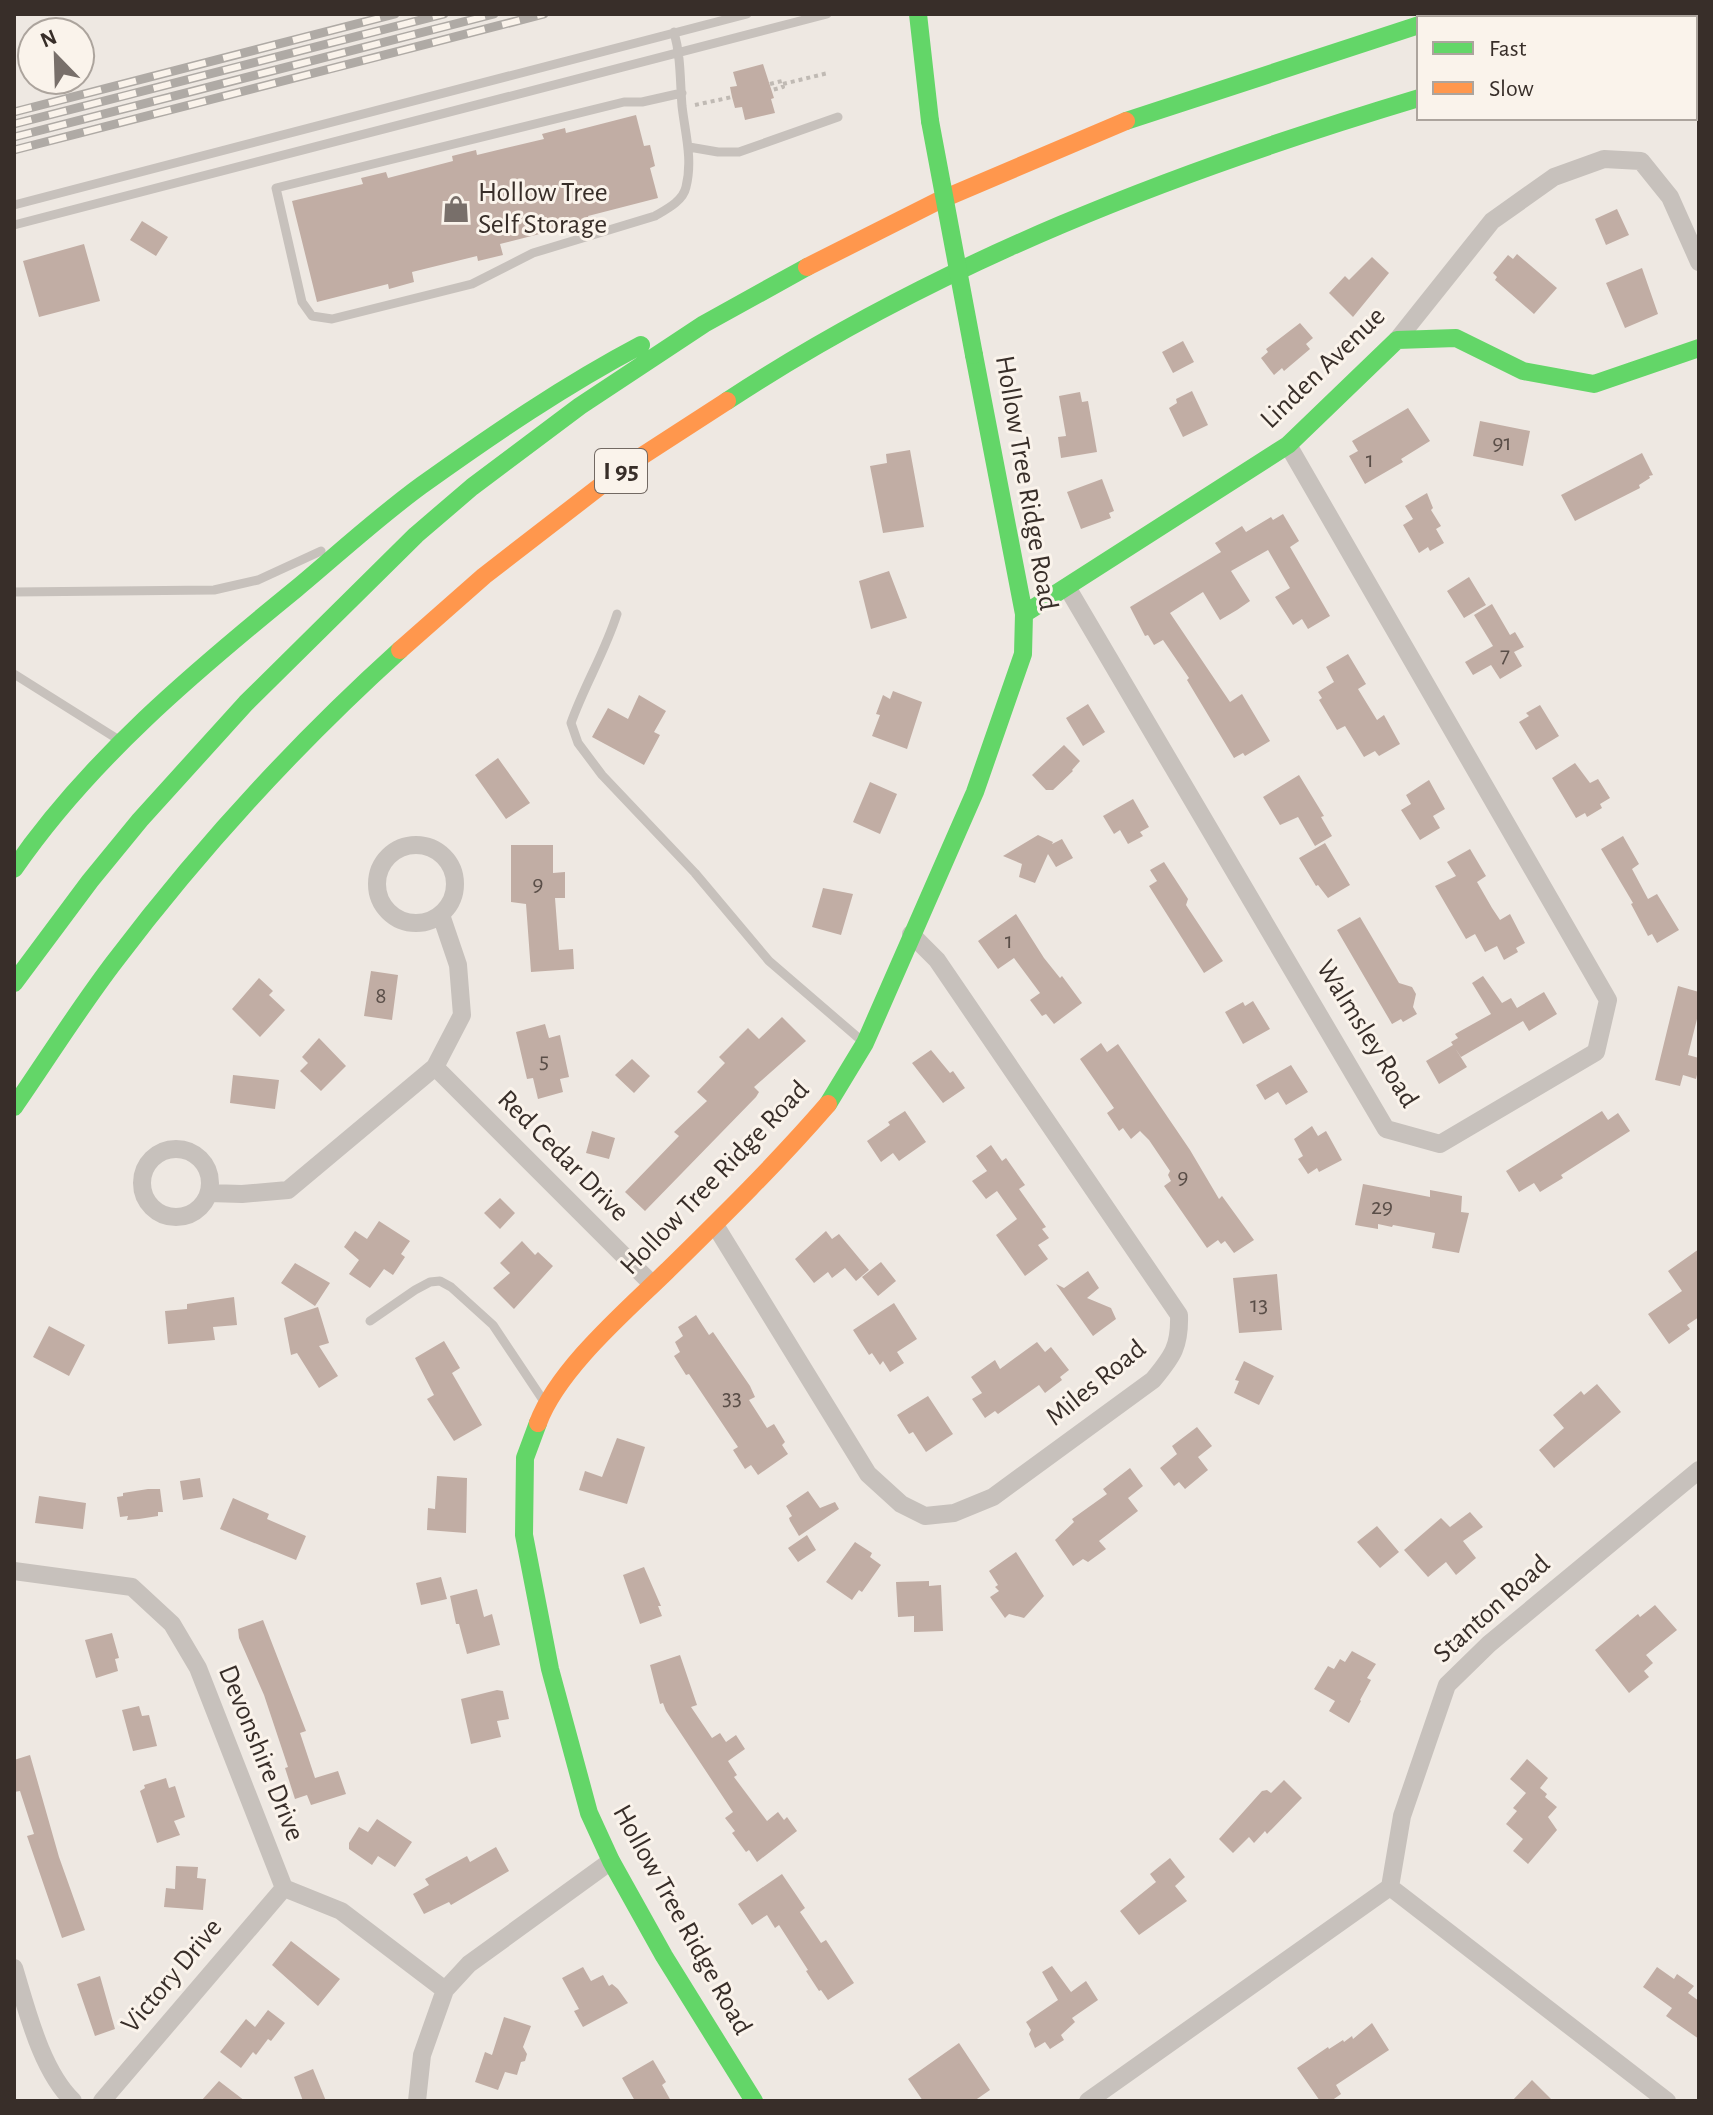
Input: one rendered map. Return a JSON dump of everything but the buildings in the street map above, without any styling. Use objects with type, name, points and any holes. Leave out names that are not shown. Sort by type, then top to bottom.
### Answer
[{"type":"main road","name":"Hollow Tree Ridge Road","points":[[754,2101],[664,1956],[611,1861],[589,1813],[550,1669],[524,1535],[525,1458],[546,1404],[587,1349],[779,1161],[833,1098],[865,1043],[975,792],[1023,654],[1024,614],[930,121],[922,15]]},
{"type":"main road","points":[[14,983],[90,881],[192,760],[416,535],[472,487],[546,431],[704,324],[767,287],[938,201],[1086,136],[1233,82],[1417,26]]},
{"type":"main road","name":"I 95","points":[[14,1107],[115,962],[214,842],[276,773],[374,674],[432,621],[551,522],[615,476],[744,388],[811,348],[1018,242],[1177,176],[1417,99]]},
{"type":"main road","points":[[14,869],[44,825],[122,742],[221,650],[421,486],[590,372],[633,348],[704,324]]},
{"type":"main road","points":[[1397,340],[1456,338],[1523,371],[1594,384],[1699,348]]},
{"type":"main road","name":"Linden Avenue","points":[[1024,614],[1288,445],[1397,340]]},
{"type":"street","name":"Linden Avenue","points":[[1397,340],[1492,221],[1554,177],[1604,159],[1641,161],[1670,197],[1699,262]]},
{"type":"street","name":"Walmsley Road","points":[[1067,587],[1386,1129],[1440,1144],[1596,1052],[1608,1000],[1288,445]]},
{"type":"street","points":[[412,845],[426,846],[439,852],[449,863],[455,876],[455,890],[450,904],[441,915],[428,922],[400,920],[388,911],[380,899],[377,885],[379,871],[387,858],[398,849],[412,845]]},
{"type":"street","points":[[209,1193],[288,1190],[435,1067],[462,1015],[458,965],[441,915]]},
{"type":"street","name":"Miles Road","points":[[715,1225],[868,1474],[901,1504],[925,1516],[954,1513],[993,1497],[1153,1380],[1170,1359],[1180,1339],[1179,1315],[937,960],[911,934]]},
{"type":"street","name":"Red Cedar Drive","points":[[435,1067],[652,1284]]},
{"type":"street","name":"Stanton Road","points":[[1390,1887],[1402,1816],[1447,1685],[1489,1644],[1699,1470]]},
{"type":"street","name":"Devonshire Drive","points":[[14,1571],[132,1587],[172,1624],[198,1668],[284,1888],[341,1911],[445,1990]]},
{"type":"street","points":[[417,2101],[422,2055],[445,1990],[469,1964],[611,1861]]},
{"type":"street","points":[[1088,2101],[1390,1887],[1667,2101]]},
{"type":"street","name":"Victory Drive","points":[[102,2101],[284,1888]]},
{"type":"street","points":[[14,1968],[29,2017],[58,2086],[73,2101]]},
{"type":"lane","points":[[14,205],[747,14]]},
{"type":"lane","points":[[14,225],[827,14]]},
{"type":"lane","points":[[674,32],[680,54],[682,93],[682,108],[689,147],[686,190],[673,205],[655,216],[533,253],[472,284],[332,319],[312,316],[302,302],[276,188],[624,102],[642,102],[682,93]]},
{"type":"lane","points":[[689,147],[739,152],[838,117]]},
{"type":"lane","points":[[14,592],[214,590],[239,586],[273,574],[331,545],[421,486]]},
{"type":"lane","points":[[617,614],[607,645],[581,693],[571,723],[578,743],[602,775],[695,873],[769,961],[865,1043]]},
{"type":"lane","points":[[14,674],[122,742]]},
{"type":"lane","points":[[370,1321],[415,1290],[430,1282],[440,1281],[451,1287],[493,1325],[546,1404]]},
{"type":"path","points":[[771,87],[782,81],[783,84],[828,73]]},
{"type":"path","points":[[682,108],[732,97]]},
{"type":"railway","points":[[14,112],[395,14]]},
{"type":"railway","points":[[14,124],[444,14]]},
{"type":"railway","points":[[14,137],[494,14]]},
{"type":"railway","points":[[14,150],[544,14]]},
{"type":"traffic: fast","points":[[918,14],[930,121]]},
{"type":"traffic: fast","points":[[1446,16],[1453,14]]},
{"type":"traffic: fast","points":[[1684,16],[1691,14]]},
{"type":"traffic: fast","points":[[1126,121],[1417,26]]},
{"type":"traffic: fast","points":[[727,401],[891,305],[1062,224],[1238,156],[1417,99]]},
{"type":"traffic: fast","points":[[930,121],[974,355]]},
{"type":"traffic: fast","points":[[14,983],[140,820],[246,703],[416,535],[472,487],[580,406],[704,324],[807,267]]},
{"type":"traffic: fast","points":[[1024,614],[1288,445],[1397,340],[1456,338],[1523,371],[1594,384],[1699,348]]},
{"type":"traffic: fast","points":[[14,869],[43,829],[109,754],[219,652],[422,485],[502,429],[641,345]]},
{"type":"traffic: fast","points":[[828,1104],[865,1043],[975,792],[1023,654],[1024,614],[974,355]]},
{"type":"traffic: fast","points":[[14,1107],[102,979],[181,878],[287,760],[400,650]]},
{"type":"traffic: fast","points":[[538,1423],[525,1458],[524,1535],[550,1669],[589,1813],[611,1861],[664,1956],[754,2101]]},
{"type":"traffic: slow","points":[[807,267],[938,201],[1126,121]]},
{"type":"traffic: slow","points":[[400,650],[484,576],[625,467],[727,401]]},
{"type":"traffic: slow","points":[[538,1423],[561,1382],[595,1342],[749,1189],[828,1104]]},
{"type":"place","name":"Hollow Tree Self Storage","points":[[456,209]]}]
